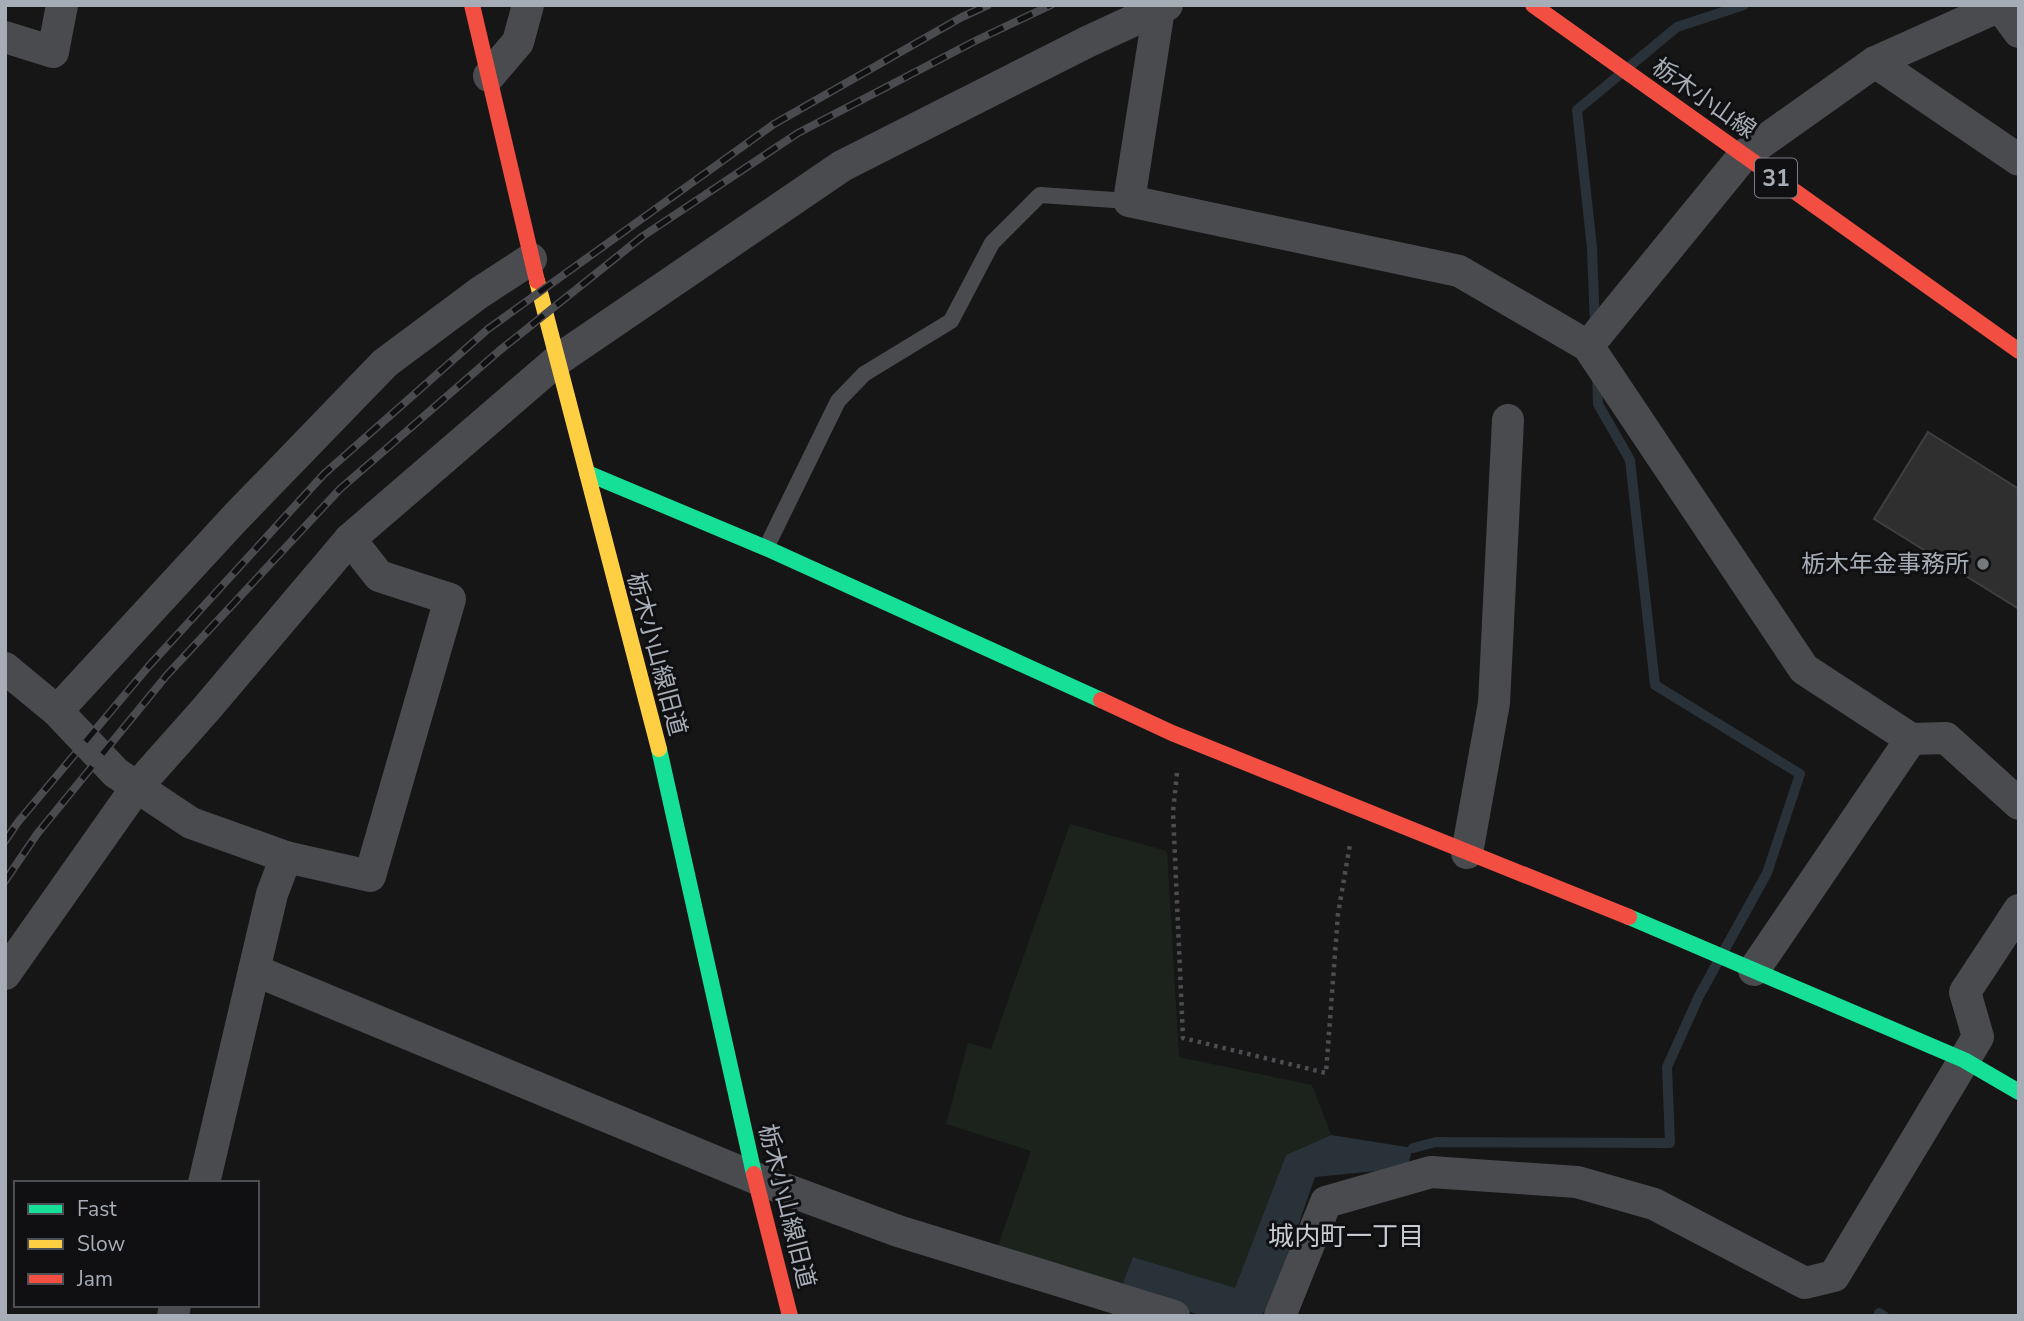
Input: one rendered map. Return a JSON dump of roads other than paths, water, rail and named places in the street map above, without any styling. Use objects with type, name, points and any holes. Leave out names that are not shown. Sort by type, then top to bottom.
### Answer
[{"type":"street","points":[[5,37],[53,52],[62,5]]},
{"type":"street","name":"栃木小山線旧道","points":[[472,5],[531,259],[661,757],[755,1178],[790,1316]]},
{"type":"street","points":[[489,76],[518,42],[528,5]]},
{"type":"street","name":"栃木小山線","points":[[1533,5],[2019,351]]},
{"type":"street","points":[[1588,346],[1744,155],[1875,62],[2000,6],[2019,32]]},
{"type":"street","points":[[1163,7],[1129,201],[1459,271],[1588,346],[1804,669],[1911,739],[1946,737],[2019,804]]},
{"type":"street","points":[[5,974],[136,788],[350,539],[559,359],[842,166],[1087,42],[1163,7]]},
{"type":"street","points":[[1875,62],[2019,160]]},
{"type":"street","points":[[57,711],[236,517],[385,363],[479,293],[531,259]]},
{"type":"street","points":[[1467,853],[1494,702],[1508,420]]},
{"type":"street","points":[[587,473],[766,548],[1172,733],[1754,970],[1964,1060],[2019,1092]]},
{"type":"street","points":[[5,668],[57,711],[116,773],[191,822],[286,857],[370,876],[450,599],[379,576],[350,539]]},
{"type":"street","points":[[1754,970],[1911,739]]},
{"type":"street","points":[[204,1181],[272,894],[286,857]]},
{"type":"street","points":[[1280,1316],[1326,1202],[1431,1172],[1577,1182],[1654,1204],[1805,1283],[1834,1276],[1978,1037],[1965,992],[2019,909]]},
{"type":"street","points":[[254,970],[755,1178],[898,1231],[1174,1316]]},
{"type":"lane","points":[[766,548],[838,401],[864,374],[951,321],[992,243],[1040,195],[1129,201]]},
{"type":"waterway","points":[[1595,327],[1592,248],[1577,110],[1677,27],[1744,5]]},
{"type":"waterway","points":[[1413,1148],[1436,1142],[1670,1143],[1667,1067],[1699,996],[1767,873],[1800,774],[1655,685],[1630,460],[1598,404],[1597,375]]},
{"type":"waterway","points":[[1879,1313],[1884,1316]]},
{"type":"railway","points":[[5,841],[148,667],[324,474],[488,329],[774,124],[962,17],[988,5]]},
{"type":"railway","points":[[5,881],[37,834],[167,675],[340,489],[499,351],[643,236],[798,133],[977,40],[1051,5]]},
{"type":"place","name":"栃木年金事務所","points":[[1983,564]]},
{"type":"district","name":"城内町一丁目","points":[[1346,1236]]}]
